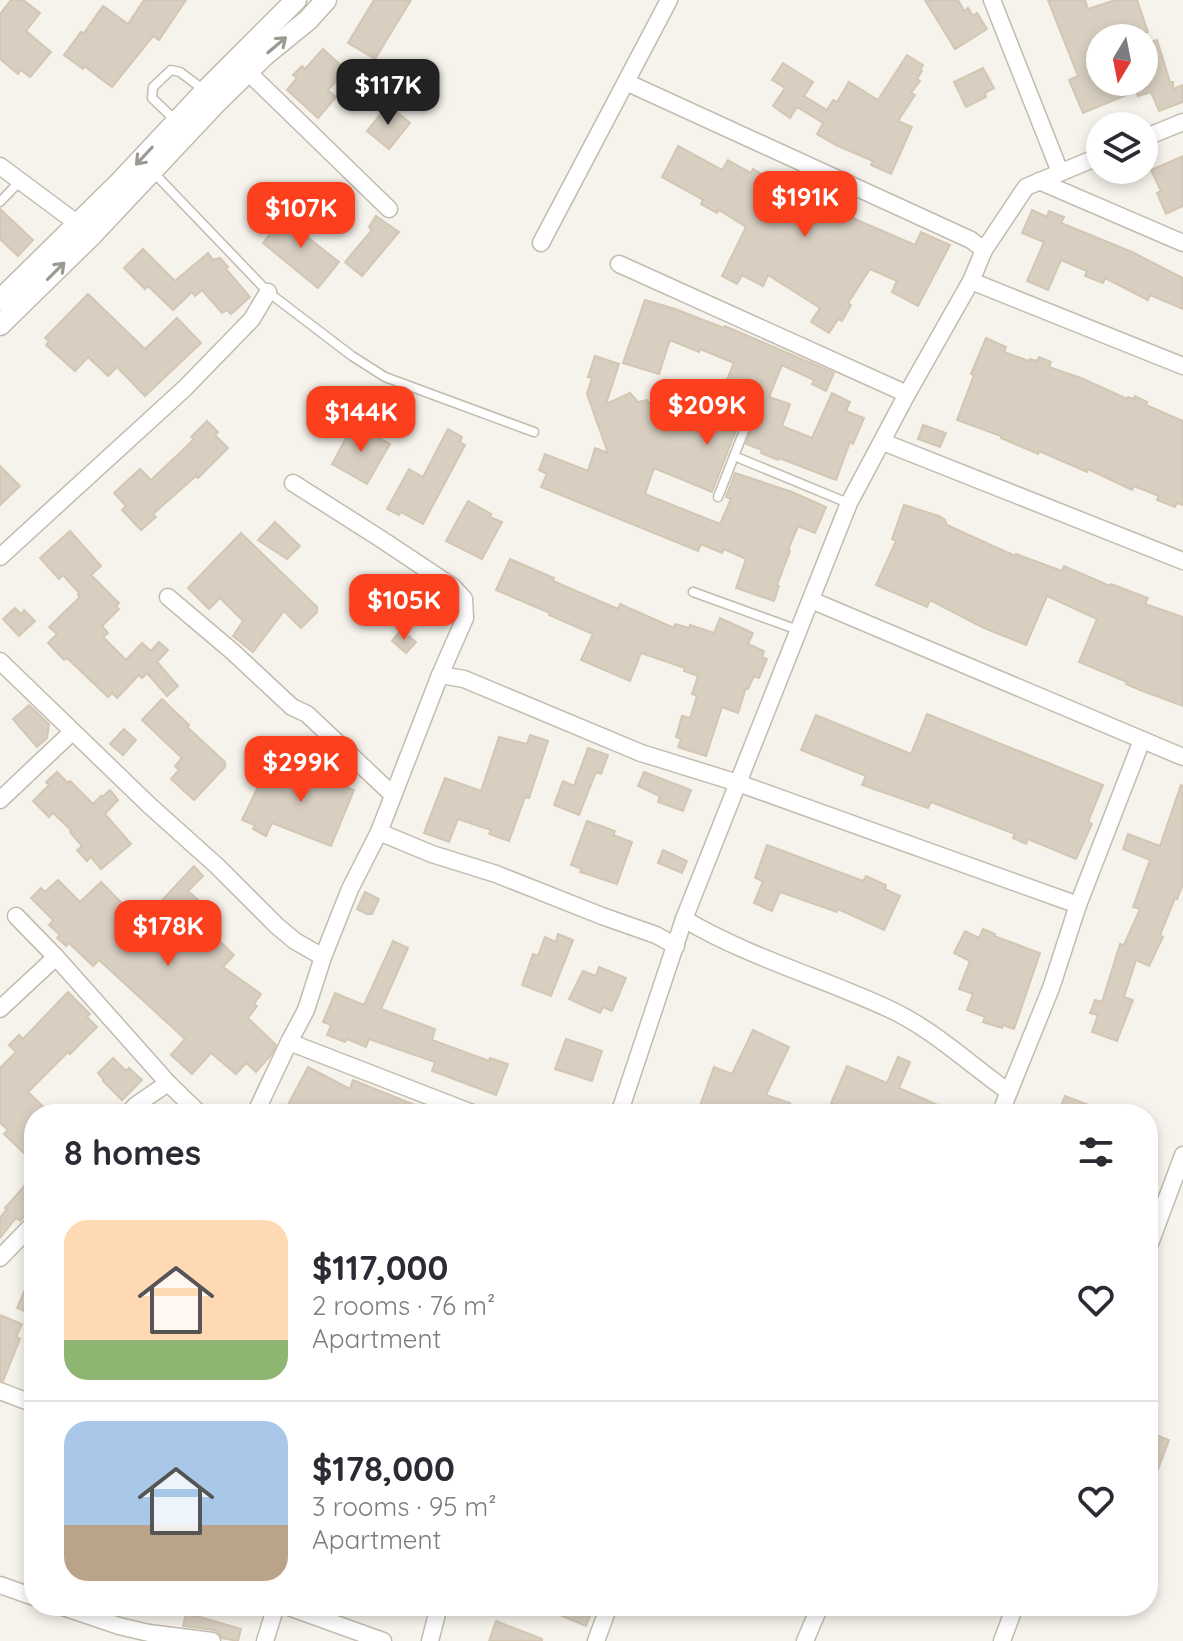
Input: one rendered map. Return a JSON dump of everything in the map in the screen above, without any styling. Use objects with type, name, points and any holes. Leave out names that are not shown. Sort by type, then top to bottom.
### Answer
[{"type":"street","points":[[0,300],[296,0]]},
{"type":"street","points":[[0,325],[93,234],[265,55],[308,20],[326,0]]},
{"type":"street","points":[[541,243],[669,0]]},
{"type":"street","points":[[992,0],[1060,172]]},
{"type":"street","points":[[248,72],[389,209]]},
{"type":"street","points":[[626,82],[971,240],[984,250]]},
{"type":"street","points":[[1158,132],[1183,122]]},
{"type":"street","points":[[622,1104],[684,919],[849,503],[971,281],[984,250],[1026,187],[1086,162]]},
{"type":"street","points":[[0,166],[78,224]]},
{"type":"street","points":[[1039,181],[1183,243]]},
{"type":"street","points":[[619,264],[907,394]]},
{"type":"street","points":[[971,281],[1183,366]]},
{"type":"street","points":[[0,557],[185,388],[252,319],[268,292]]},
{"type":"street","points":[[883,442],[1183,561]]},
{"type":"street","points":[[260,1104],[306,1010],[350,889],[379,832],[465,618],[464,599],[453,587],[293,483]]},
{"type":"street","points":[[168,597],[292,707],[307,714],[393,795]]},
{"type":"street","points":[[811,600],[1183,757]]},
{"type":"street","points":[[0,661],[277,926],[323,957]]},
{"type":"street","points":[[440,675],[464,679],[641,753],[738,783],[1078,905]]},
{"type":"street","points":[[0,800],[72,732]]},
{"type":"street","points":[[1004,1104],[1051,988],[1078,905],[1142,740]]},
{"type":"street","points":[[379,832],[404,844],[509,879],[656,935],[676,946]]},
{"type":"street","points":[[16,916],[190,1104]]},
{"type":"street","points":[[684,919],[724,941],[890,1009],[942,1041],[1009,1092]]},
{"type":"street","points":[[0,1009],[56,957]]},
{"type":"street","points":[[289,1042],[449,1104]]},
{"type":"street","points":[[137,1104],[168,1083]]},
{"type":"street","points":[[1158,1222],[1183,1155]]},
{"type":"street","points":[[0,1258],[24,1236]]},
{"type":"street","points":[[0,1391],[24,1400]]},
{"type":"street","points":[[0,1585],[24,1593]]},
{"type":"street","points":[[92,1616],[134,1629],[212,1641]]},
{"type":"street","points":[[265,1641],[273,1616]]},
{"type":"street","points":[[314,1616],[383,1641]]},
{"type":"street","points":[[430,1641],[436,1616]]},
{"type":"street","points":[[596,1641],[605,1616]]},
{"type":"street","points":[[805,1641],[816,1616]]},
{"type":"street","points":[[1002,1641],[1011,1616]]},
{"type":"lane","points":[[176,122],[152,98],[153,87],[171,70],[180,72],[205,91]]},
{"type":"lane","points":[[153,171],[268,292],[352,356],[385,377],[534,432]]},
{"type":"lane","points":[[0,202],[21,181]]},
{"type":"lane","points":[[718,497],[749,418]]},
{"type":"lane","points":[[734,456],[849,503]]},
{"type":"lane","points":[[693,592],[799,631]]},
{"type":"building","points":[[11,0],[23,0],[40,13],[26,31],[51,52],[30,77],[21,70],[18,74],[0,59],[0,14]]},
{"type":"building","points":[[144,0],[186,0],[159,40],[153,36],[112,87],[64,55],[103,6],[128,24]]},
{"type":"building","points":[[374,0],[411,0],[375,59],[348,43]]},
{"type":"building","points":[[925,0],[958,0],[964,11],[968,8],[973,16],[977,13],[987,29],[955,49]]},
{"type":"building","points":[[1048,0],[1085,0],[1088,9],[1115,0],[1137,0],[1145,24],[1086,24],[1086,96],[1124,96],[1083,113],[1069,80],[1078,76]]},
{"type":"building","points":[[1158,43],[1173,89],[1183,85],[1183,102],[1159,111],[1153,96],[1158,96]]},
{"type":"building","points":[[323,49],[346,70],[328,90],[336,97],[318,118],[287,90],[297,78],[293,75],[302,66],[305,69]]},
{"type":"building","points":[[907,55],[923,65],[917,79],[920,81],[911,93],[915,95],[898,121],[912,127],[891,174],[871,165],[873,161],[817,134],[823,123],[797,107],[790,118],[773,106],[785,88],[772,80],[783,63],[813,82],[804,96],[827,110],[833,100],[837,102],[849,82],[878,100]]},
{"type":"building","points":[[983,68],[994,88],[985,93],[986,97],[966,107],[954,82]]},
{"type":"building","points":[[388,105],[410,123],[389,149],[367,131]]},
{"type":"building","points":[[678,146],[722,170],[728,160],[751,173],[753,169],[777,183],[778,180],[915,245],[921,232],[950,245],[918,306],[892,292],[897,281],[870,269],[848,303],[851,305],[842,321],[838,319],[829,333],[811,322],[820,308],[768,275],[763,286],[742,275],[737,284],[722,276],[746,227],[719,210],[717,213],[701,204],[703,200],[662,177]]},
{"type":"building","points":[[1183,156],[1183,206],[1166,214],[1157,193],[1161,191],[1158,184],[1158,167]]},
{"type":"building","points":[[0,209],[33,240],[18,256],[0,239]]},
{"type":"building","points":[[1032,210],[1047,217],[1049,211],[1064,217],[1061,223],[1132,252],[1183,278],[1183,309],[1150,295],[1148,300],[1105,278],[1103,283],[1085,276],[1087,271],[1061,260],[1048,290],[1027,281],[1044,242],[1022,233]]},
{"type":"building","points":[[287,212],[310,230],[306,236],[339,262],[318,288],[263,243]]},
{"type":"building","points":[[376,216],[399,232],[362,276],[345,262],[372,230],[369,227]]},
{"type":"building","points":[[143,249],[175,281],[208,253],[213,260],[220,258],[250,297],[231,314],[227,310],[222,313],[202,290],[195,296],[192,292],[173,310],[124,268]]},
{"type":"building","points":[[88,294],[145,349],[177,318],[201,343],[145,396],[117,367],[108,376],[88,357],[75,371],[46,345],[49,341],[45,338]]},
{"type":"building","points":[[645,300],[725,326],[834,373],[826,391],[812,384],[814,380],[782,365],[769,397],[790,404],[782,426],[812,438],[832,393],[850,402],[846,411],[864,418],[853,444],[850,442],[836,480],[778,460],[746,444],[756,418],[749,411],[742,415],[712,492],[654,468],[645,494],[720,524],[731,499],[726,497],[735,473],[826,507],[815,533],[798,526],[774,601],[736,588],[746,559],[724,549],[722,553],[701,544],[698,551],[541,487],[547,474],[539,470],[545,454],[588,471],[595,448],[608,453],[587,394],[592,378],[588,377],[595,356],[619,364],[606,404],[630,393],[638,402],[647,400],[654,409],[665,406],[673,408],[681,385],[719,399],[734,363],[700,349],[699,352],[670,340],[659,374],[623,363]]},
{"type":"building","points":[[986,338],[1006,347],[1004,352],[1029,361],[1037,361],[1039,357],[1051,362],[1049,367],[1127,399],[1134,399],[1135,396],[1147,402],[1146,405],[1183,421],[1183,505],[1177,503],[1175,507],[1157,500],[1159,496],[1134,486],[1132,490],[1088,469],[1087,472],[1039,451],[1038,454],[957,420]]},
{"type":"building","points":[[207,421],[228,448],[198,478],[196,476],[153,514],[156,517],[141,530],[122,510],[126,506],[114,493],[140,469],[151,480],[194,439],[191,437]]},
{"type":"building","points":[[353,425],[390,444],[367,484],[332,464]]},
{"type":"building","points":[[923,425],[946,433],[940,447],[918,439]]},
{"type":"building","points":[[448,429],[462,437],[460,442],[465,445],[423,524],[401,512],[399,515],[387,509],[409,469],[423,477]]},
{"type":"building","points":[[0,466],[20,486],[0,505]]},
{"type":"building","points":[[468,501],[502,522],[482,559],[446,541]]},
{"type":"building","points":[[904,505],[939,516],[947,525],[1015,556],[1062,571],[1064,566],[1148,598],[1145,604],[1183,617],[1183,706],[1079,662],[1097,619],[1047,596],[1026,645],[984,628],[930,600],[927,607],[876,585],[896,541],[892,539]]},
{"type":"building","points":[[275,522],[300,546],[287,559],[258,540]]},
{"type":"building","points":[[70,531],[101,566],[91,575],[119,603],[116,606],[119,609],[102,626],[108,633],[103,637],[126,660],[142,643],[151,651],[159,642],[168,650],[157,662],[178,686],[167,696],[147,673],[142,678],[139,675],[117,698],[112,693],[108,697],[48,643],[57,634],[49,627],[80,594],[63,575],[59,579],[40,558]]},
{"type":"building","points":[[241,533],[317,607],[317,612],[301,628],[284,611],[253,652],[233,636],[243,621],[220,598],[209,609],[188,588]]},
{"type":"building","points":[[510,559],[618,609],[620,604],[674,628],[675,624],[689,628],[690,625],[714,633],[720,618],[753,633],[748,644],[764,651],[762,657],[767,659],[759,678],[754,676],[746,688],[738,713],[722,707],[706,756],[678,747],[681,739],[676,737],[682,716],[690,718],[697,696],[692,694],[698,676],[684,671],[685,668],[641,653],[630,681],[581,660],[593,634],[496,590]]},
{"type":"building","points":[[15,608],[21,614],[24,610],[35,621],[19,636],[3,619]]},
{"type":"building","points":[[401,630],[416,642],[406,653],[392,641]]},
{"type":"building","points":[[162,699],[225,762],[225,767],[194,800],[171,779],[179,770],[175,766],[182,758],[142,720]]},
{"type":"building","points":[[29,705],[49,724],[47,738],[37,747],[13,719]]},
{"type":"building","points":[[927,714],[1103,785],[1088,822],[1092,824],[1076,859],[1028,839],[1026,844],[1013,838],[1015,834],[931,802],[928,808],[862,785],[866,776],[801,750],[816,715],[911,754]]},
{"type":"building","points":[[124,729],[136,740],[123,755],[110,744]]},
{"type":"building","points":[[530,735],[548,741],[529,798],[525,797],[509,841],[489,834],[491,830],[458,819],[449,842],[424,833],[445,778],[481,791],[499,737],[527,744]]},
{"type":"building","points":[[320,746],[332,753],[322,778],[354,790],[331,846],[272,823],[266,836],[253,829],[255,825],[242,820],[265,772],[301,790]]},
{"type":"building","points":[[588,748],[608,755],[601,774],[596,772],[579,815],[554,805],[563,781],[574,786]]},
{"type":"building","points":[[57,772],[93,804],[110,790],[118,800],[105,814],[131,844],[101,869],[91,857],[87,861],[77,850],[82,846],[72,831],[53,813],[49,817],[33,801]]},
{"type":"building","points":[[644,772],[691,790],[683,811],[658,802],[660,796],[638,786]]},
{"type":"building","points":[[1181,785],[1183,884],[1149,966],[1136,960],[1124,997],[1133,1000],[1117,1041],[1092,1032],[1098,1015],[1090,1013],[1095,1000],[1102,1002],[1120,944],[1124,945],[1140,909],[1133,907],[1150,860],[1123,849],[1128,834],[1160,846]]},
{"type":"building","points":[[587,821],[615,831],[613,835],[632,842],[617,884],[580,872],[582,869],[571,865]]},
{"type":"building","points":[[767,845],[863,881],[866,876],[886,885],[885,889],[900,896],[884,930],[838,909],[837,912],[780,892],[772,911],[754,903],[763,881],[755,878]]},
{"type":"building","points":[[663,850],[687,861],[682,873],[658,863]]},
{"type":"building","points":[[194,866],[203,876],[188,891],[213,917],[204,926],[234,955],[223,967],[261,994],[248,1018],[276,1045],[256,1072],[246,1063],[236,1074],[211,1053],[192,1074],[171,1055],[185,1039],[99,960],[93,966],[69,943],[66,946],[57,938],[60,935],[49,925],[53,920],[31,898],[41,888],[45,892],[58,880],[80,902],[101,882],[141,923]]},
{"type":"building","points":[[365,892],[379,899],[372,914],[357,909]]},
{"type":"building","points":[[983,929],[1040,953],[1014,1029],[983,1022],[985,1017],[967,1010],[973,994],[959,989],[970,961],[954,953],[965,931],[979,938]]},
{"type":"building","points":[[558,934],[573,940],[551,996],[522,985],[533,954],[538,956],[545,937],[556,942]]},
{"type":"building","points":[[393,941],[408,948],[381,1009],[435,1029],[432,1040],[489,1061],[490,1058],[508,1064],[496,1095],[432,1071],[435,1062],[369,1039],[366,1047],[327,1035],[331,1025],[323,1022],[335,993],[364,1005]]},
{"type":"building","points":[[599,967],[626,978],[612,1011],[603,1007],[600,1013],[569,999],[583,971],[596,976]]},
{"type":"building","points":[[68,992],[90,1014],[87,1017],[97,1027],[28,1092],[41,1104],[24,1104],[24,1153],[4,1134],[8,1130],[0,1123],[0,1068],[16,1052],[9,1045],[19,1035],[23,1039]]},
{"type":"building","points":[[753,1030],[789,1047],[766,1095],[790,1104],[701,1104],[714,1067],[732,1074]]},
{"type":"building","points":[[566,1039],[602,1051],[592,1081],[555,1069]]},
{"type":"building","points":[[898,1057],[910,1062],[899,1088],[935,1104],[831,1103],[847,1066],[887,1083]]},
{"type":"building","points":[[113,1058],[126,1071],[129,1068],[142,1080],[122,1100],[98,1073]]},
{"type":"building","points":[[308,1067],[350,1089],[353,1080],[412,1104],[288,1104]]},
{"type":"building","points":[[1065,1096],[1086,1104],[1062,1104]]},
{"type":"building","points":[[24,1186],[24,1217],[20,1221],[16,1218],[0,1238],[0,1218]]},
{"type":"building","points":[[24,1292],[24,1311],[17,1308]]},
{"type":"building","points":[[0,1315],[22,1324],[16,1337],[20,1339],[3,1381],[0,1380]]},
{"type":"building","points":[[1158,1436],[1169,1440],[1158,1469]]},
{"type":"building","points":[[185,1616],[196,1616],[241,1629],[238,1641],[222,1638],[214,1630],[183,1626]]},
{"type":"building","points":[[562,1616],[590,1616],[586,1626]]},
{"type":"building","points":[[496,1621],[542,1639],[542,1641],[489,1641]]}]
